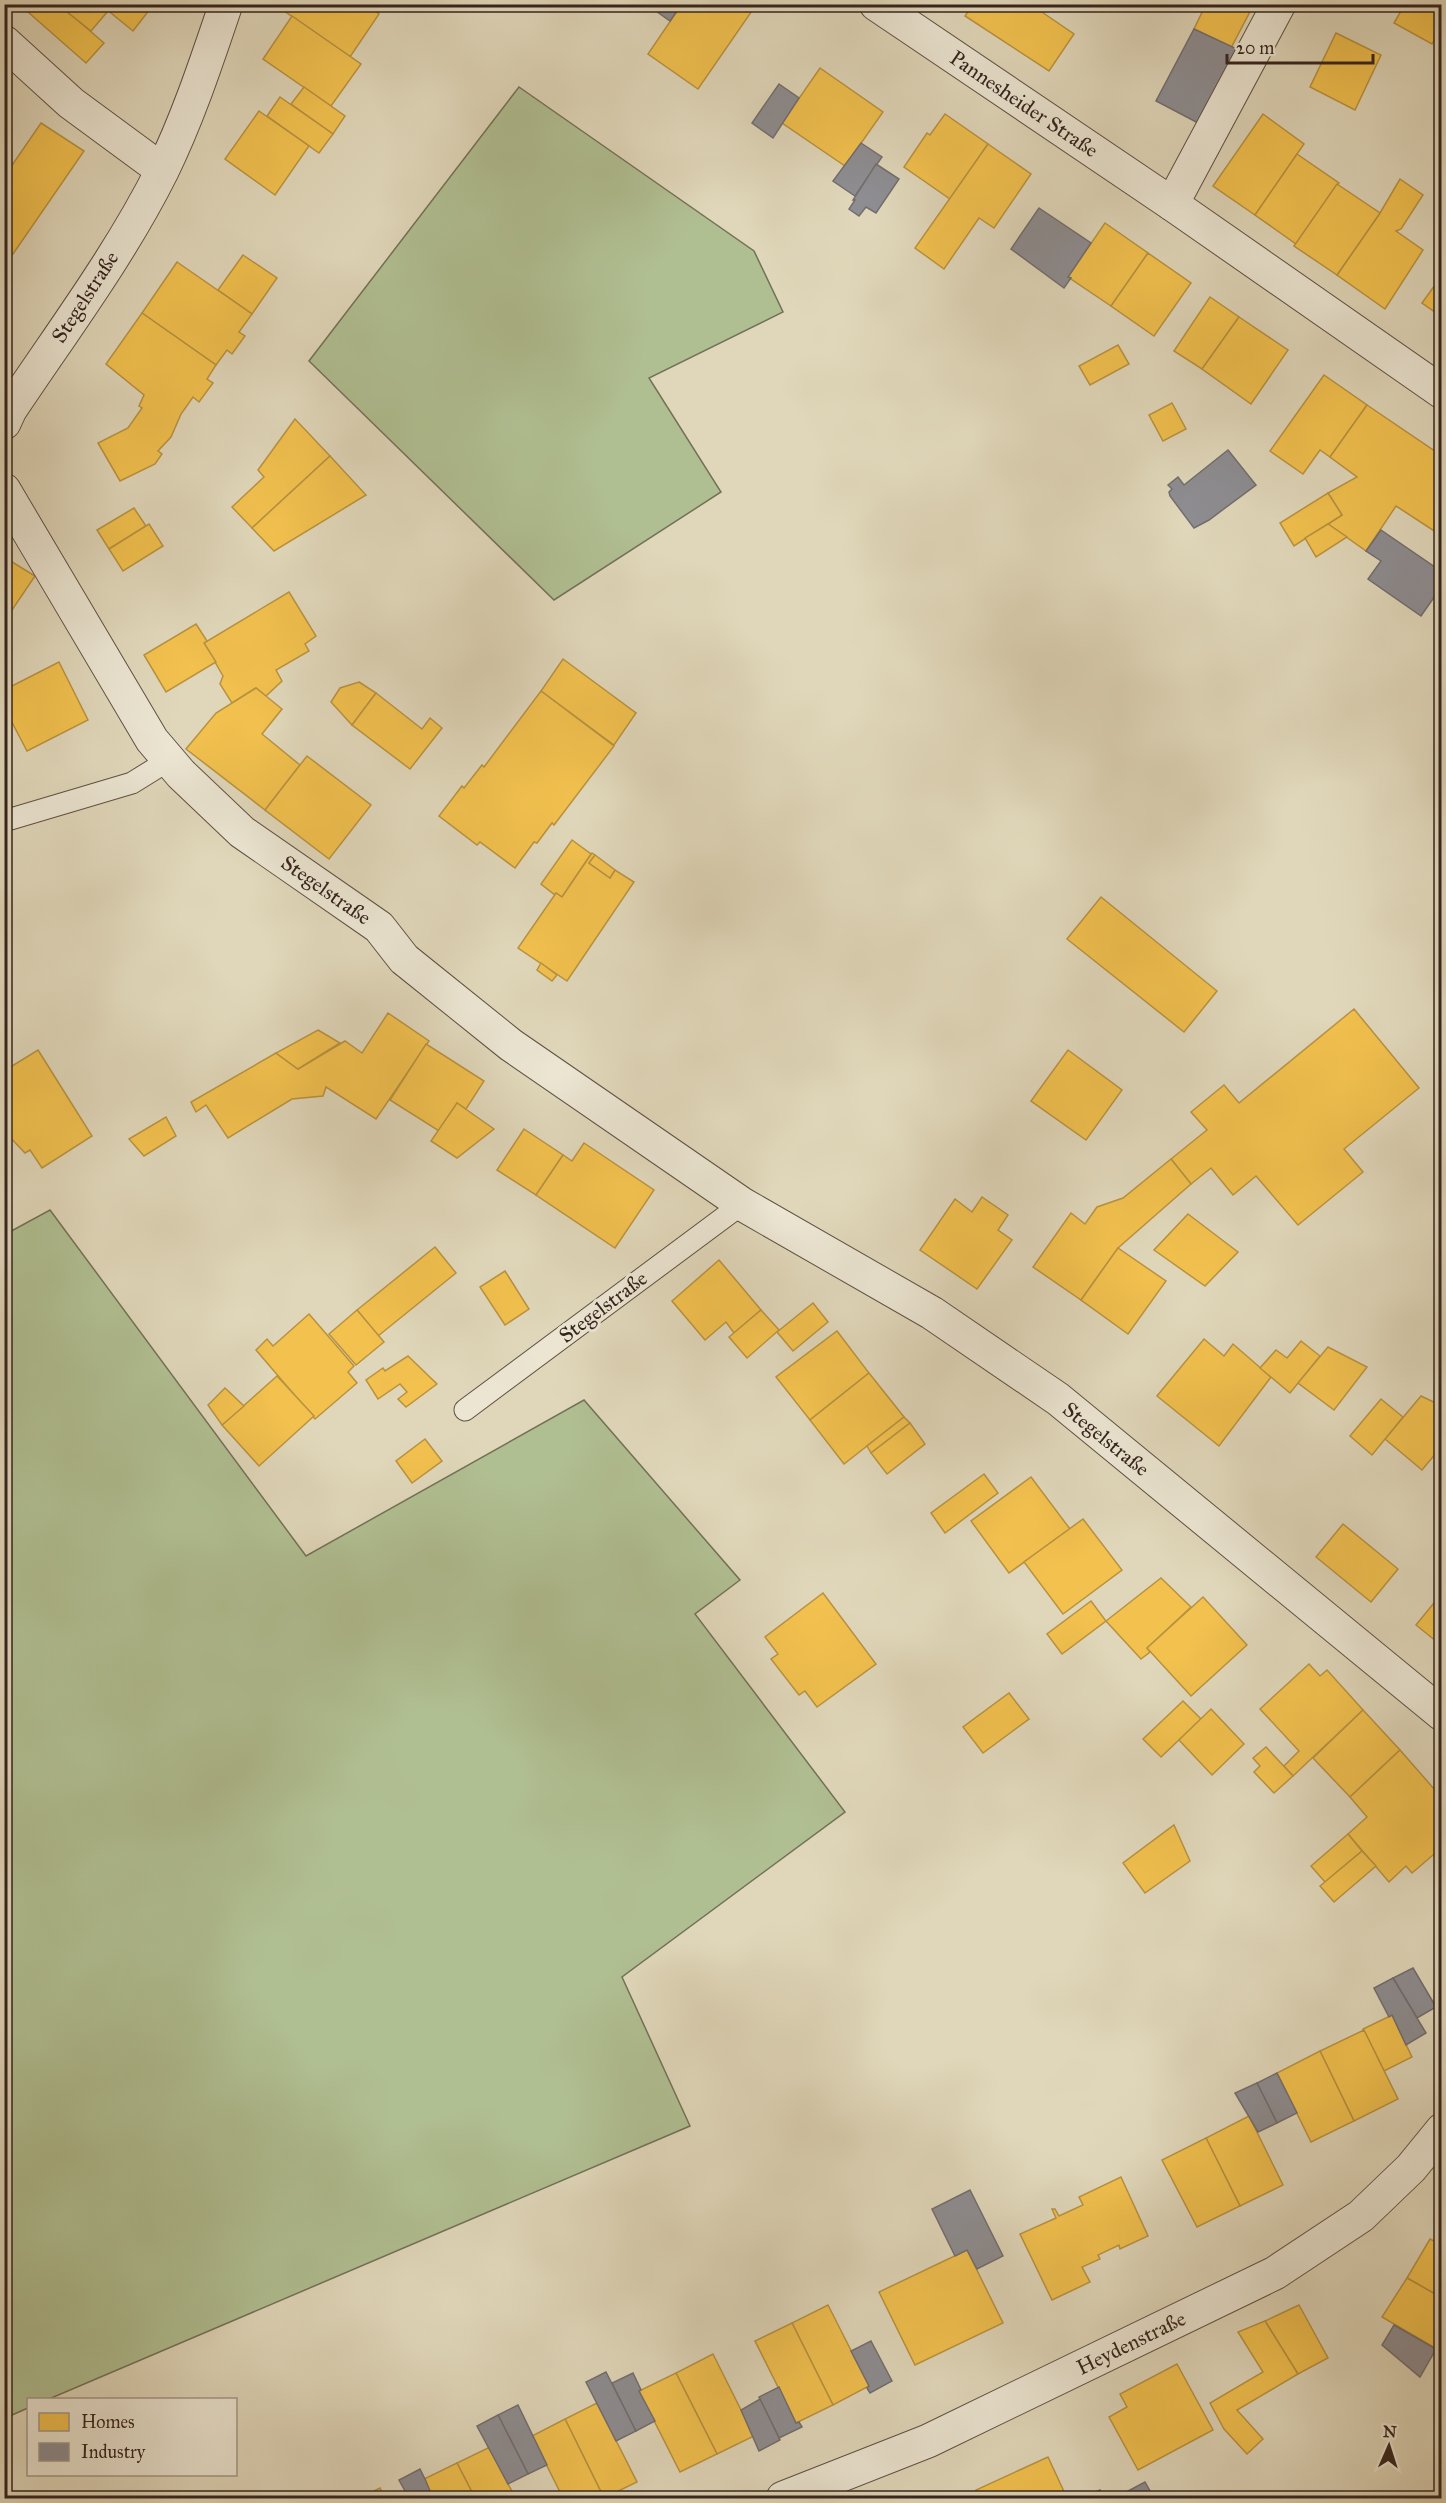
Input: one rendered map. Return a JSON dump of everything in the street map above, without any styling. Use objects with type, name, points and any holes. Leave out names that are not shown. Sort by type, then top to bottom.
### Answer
[{"type":"street","name":"Stegelstraße","points":[[4,423],[10,410],[130,229],[162,170],[206,63],[226,4]]},
{"type":"street","name":"Pannesheider Straße","points":[[876,4],[1172,204],[1442,392]]},
{"type":"street","points":[[1172,204],[1279,4]]},
{"type":"street","points":[[4,42],[71,103],[162,170]]},
{"type":"street","name":"Stegelstraße","points":[[4,490],[152,740],[181,774],[242,832],[379,927],[404,959],[511,1045],[742,1204],[932,1313],[1058,1399],[1442,1714]]},
{"type":"street","name":"Heydenstraße","points":[[783,2499],[928,2441],[1275,2273],[1361,2216],[1411,2168],[1442,2130]]},
{"type":"lane","points":[[4,821],[132,783],[169,760]]},
{"type":"lane","name":"Stegelstraße","points":[[465,1410],[742,1204]]},
{"type":"green space","points":[[519,87],[754,251],[783,312],[649,378],[721,492],[554,600],[309,361]]},
{"type":"green space","points":[[50,1210],[306,1556],[584,1400],[740,1580],[695,1614],[845,1812],[622,1977],[690,2126],[51,2398],[27,2398],[27,2408],[5,2418],[4,1235]]},
{"type":"building: Homes","points":[[59,4],[104,43],[86,63],[20,5]]},
{"type":"building: Homes","points":[[63,4],[100,4],[108,11],[91,31],[61,7]]},
{"type":"building: Homes","points":[[100,4],[154,4],[133,31]]},
{"type":"building: Homes","points":[[283,4],[365,4],[379,14],[350,57],[280,8]]},
{"type":"building: Homes","points":[[588,4],[602,4],[597,11]]},
{"type":"building: Homes","points":[[682,4],[749,4],[754,8],[698,89],[648,54]]},
{"type":"building: Homes","points":[[973,4],[1030,4],[1074,34],[1049,71],[965,16]]},
{"type":"building: Homes","points":[[1206,4],[1254,4],[1231,48],[1194,29]]},
{"type":"building: Homes","points":[[1405,4],[1442,4],[1442,37],[1437,35],[1432,44],[1394,23]]},
{"type":"building: Homes","points":[[292,16],[361,64],[331,106],[263,59]]},
{"type":"building: Homes","points":[[1336,33],[1381,55],[1355,110],[1310,87]]},
{"type":"building: Homes","points":[[820,68],[883,112],[845,166],[782,123]]},
{"type":"building: Homes","points":[[304,87],[345,116],[333,134],[291,104]]},
{"type":"building: Homes","points":[[280,97],[333,134],[319,153],[267,116]]},
{"type":"building: Homes","points":[[259,111],[309,146],[275,195],[225,159]]},
{"type":"building: Homes","points":[[945,114],[988,144],[950,199],[904,167],[927,133],[930,135]]},
{"type":"building: Homes","points":[[1263,114],[1304,144],[1255,215],[1213,186]]},
{"type":"building: Homes","points":[[41,123],[84,151],[13,254],[4,248],[4,173],[6,174]]},
{"type":"building: Homes","points":[[988,144],[1031,174],[994,228],[979,218],[944,269],[915,248]]},
{"type":"building: Homes","points":[[1297,154],[1339,183],[1296,244],[1255,215]]},
{"type":"building: Homes","points":[[1400,179],[1423,195],[1401,229],[1396,231],[1423,250],[1385,309],[1337,275],[1380,213]]},
{"type":"building: Homes","points":[[1337,184],[1380,213],[1337,275],[1294,246]]},
{"type":"building: Homes","points":[[1442,189],[1442,205],[1435,202]]},
{"type":"building: Homes","points":[[1105,223],[1148,253],[1111,306],[1068,277]]},
{"type":"building: Homes","points":[[1148,253],[1191,283],[1154,336],[1111,306]]},
{"type":"building: Homes","points":[[243,255],[277,278],[252,314],[218,290]]},
{"type":"building: Homes","points":[[177,262],[252,314],[239,332],[245,336],[232,354],[227,350],[216,365],[142,313]]},
{"type":"building: Homes","points":[[1442,275],[1442,317],[1422,303]]},
{"type":"building: Homes","points":[[1210,297],[1239,317],[1202,369],[1174,351]]},
{"type":"building: Homes","points":[[142,313],[216,365],[207,379],[213,383],[199,402],[193,397],[181,414],[171,437],[158,451],[162,454],[155,464],[120,481],[98,443],[128,428],[142,408],[139,406],[144,395],[106,364]]},
{"type":"building: Homes","points":[[1239,317],[1288,350],[1251,404],[1202,369]]},
{"type":"building: Homes","points":[[1118,345],[1129,364],[1090,385],[1079,366]]},
{"type":"building: Homes","points":[[1324,375],[1367,405],[1330,457],[1320,450],[1303,474],[1270,451]]},
{"type":"building: Homes","points":[[1172,403],[1186,429],[1163,441],[1149,415]]},
{"type":"building: Homes","points":[[1367,405],[1442,456],[1442,536],[1396,506],[1366,551],[1328,524],[1342,515],[1328,493],[1357,477],[1330,457]]},
{"type":"building: Homes","points":[[295,419],[330,456],[252,528],[232,507],[264,477],[258,470]]},
{"type":"building: Homes","points":[[330,456],[366,495],[274,551],[252,528]]},
{"type":"building: Homes","points":[[1328,493],[1342,515],[1294,546],[1280,523]]},
{"type":"building: Homes","points":[[134,508],[146,526],[109,549],[97,530]]},
{"type":"building: Homes","points":[[149,524],[163,546],[123,571],[109,549]]},
{"type":"building: Homes","points":[[1328,524],[1347,537],[1316,557],[1305,538]]},
{"type":"building: Homes","points":[[4,557],[35,576],[12,610],[4,605]]},
{"type":"building: Homes","points":[[289,592],[316,636],[305,644],[309,651],[276,670],[282,681],[266,696],[256,688],[232,703],[220,684],[223,676],[204,643]]},
{"type":"building: Homes","points":[[196,624],[207,641],[204,643],[216,662],[166,692],[144,655]]},
{"type":"building: Homes","points":[[563,659],[636,713],[614,745],[541,691]]},
{"type":"building: Homes","points":[[59,662],[88,720],[27,751],[4,707],[4,690]]},
{"type":"building: Homes","points":[[359,682],[376,693],[352,725],[331,702],[340,688]]},
{"type":"building: Homes","points":[[256,688],[282,709],[262,734],[300,765],[265,810],[186,749],[216,713]]},
{"type":"building: Homes","points":[[541,691],[614,746],[554,825],[552,823],[537,843],[534,842],[515,868],[480,842],[477,845],[439,816],[462,786],[464,788],[482,765],[484,767]]},
{"type":"building: Homes","points":[[376,693],[422,729],[430,718],[442,728],[410,769],[352,725]]},
{"type":"building: Homes","points":[[307,756],[371,805],[329,859],[265,810]]},
{"type":"building: Homes","points":[[572,840],[591,854],[562,897],[556,893],[555,895],[541,884]]},
{"type":"building: Homes","points":[[592,853],[595,855],[589,863],[610,878],[615,870],[634,882],[567,981],[518,948],[556,893],[562,897]]},
{"type":"building: Homes","points":[[595,855],[615,870],[610,878],[589,863]]},
{"type":"building: Homes","points":[[1101,897],[1217,991],[1184,1032],[1067,939]]},
{"type":"building: Homes","points":[[541,963],[557,975],[552,981],[537,970]]},
{"type":"building: Homes","points":[[1354,1009],[1419,1088],[1344,1149],[1363,1172],[1298,1225],[1256,1176],[1233,1195],[1211,1168],[1191,1184],[1171,1159],[1207,1130],[1191,1112],[1224,1085],[1239,1103]]},
{"type":"building: Homes","points":[[388,1013],[429,1041],[376,1119],[326,1087],[323,1096],[292,1099],[228,1138],[206,1105],[196,1112],[191,1102],[276,1053],[298,1069],[345,1041],[362,1053]]},
{"type":"building: Homes","points":[[318,1030],[340,1043],[298,1069],[276,1053]]},
{"type":"building: Homes","points":[[426,1044],[484,1081],[466,1109],[457,1103],[439,1131],[390,1100]]},
{"type":"building: Homes","points":[[38,1050],[92,1136],[42,1168],[30,1150],[25,1153],[4,1131],[4,1071]]},
{"type":"building: Homes","points":[[1068,1050],[1122,1090],[1086,1140],[1031,1101]]},
{"type":"building: Homes","points":[[457,1103],[494,1129],[457,1158],[431,1141]]},
{"type":"building: Homes","points":[[166,1117],[176,1136],[144,1156],[129,1139]]},
{"type":"building: Homes","points":[[524,1129],[563,1155],[536,1195],[497,1170]]},
{"type":"building: Homes","points":[[584,1143],[654,1190],[615,1248],[536,1195],[563,1155],[572,1161]]},
{"type":"building: Homes","points":[[1171,1159],[1191,1184],[1118,1248],[1081,1300],[1033,1267],[1071,1213],[1085,1224],[1097,1207],[1123,1198]]},
{"type":"building: Homes","points":[[982,1197],[1008,1215],[998,1230],[1012,1240],[977,1289],[920,1250],[955,1199],[972,1212]]},
{"type":"building: Homes","points":[[1188,1214],[1238,1252],[1205,1286],[1154,1250]]},
{"type":"building: Homes","points":[[435,1247],[456,1273],[378,1336],[357,1310]]},
{"type":"building: Homes","points":[[1118,1248],[1166,1281],[1128,1334],[1081,1300]]},
{"type":"building: Homes","points":[[719,1260],[761,1310],[734,1333],[726,1322],[705,1340],[672,1301]]},
{"type":"building: Homes","points":[[505,1271],[529,1309],[505,1325],[480,1287]]},
{"type":"building: Homes","points":[[813,1303],[828,1322],[793,1351],[777,1332]]},
{"type":"building: Homes","points":[[357,1310],[384,1342],[356,1365],[329,1334]]},
{"type":"building: Homes","points":[[761,1310],[779,1330],[747,1358],[729,1337]]},
{"type":"building: Homes","points":[[309,1314],[354,1366],[348,1372],[357,1383],[315,1419],[256,1350],[267,1339],[273,1346]]},
{"type":"building: Homes","points":[[837,1331],[869,1373],[810,1420],[776,1377]]},
{"type":"building: Homes","points":[[1204,1339],[1224,1356],[1233,1344],[1271,1377],[1219,1446],[1157,1396]]},
{"type":"building: Homes","points":[[1301,1341],[1320,1356],[1290,1393],[1260,1368],[1276,1350],[1287,1358]]},
{"type":"building: Homes","points":[[1328,1347],[1367,1367],[1334,1410],[1298,1383]]},
{"type":"building: Homes","points":[[408,1356],[437,1384],[406,1407],[398,1399],[407,1392],[400,1384],[378,1399],[366,1380],[383,1368],[385,1371]]},
{"type":"building: Homes","points":[[869,1373],[904,1417],[844,1464],[810,1420]]},
{"type":"building: Homes","points":[[277,1376],[314,1416],[259,1466],[222,1425]]},
{"type":"building: Homes","points":[[225,1388],[244,1406],[222,1425],[208,1405]]},
{"type":"building: Homes","points":[[1421,1396],[1442,1406],[1442,1446],[1422,1470],[1385,1439]]},
{"type":"building: Homes","points":[[1381,1399],[1403,1417],[1372,1455],[1350,1436]]},
{"type":"building: Homes","points":[[904,1417],[910,1423],[871,1453],[867,1446]]},
{"type":"building: Homes","points":[[910,1423],[925,1444],[887,1474],[871,1453]]},
{"type":"building: Homes","points":[[425,1439],[442,1461],[412,1483],[396,1461]]},
{"type":"building: Homes","points":[[984,1474],[998,1493],[945,1533],[931,1513]]},
{"type":"building: Homes","points":[[1031,1477],[1070,1529],[1009,1573],[971,1521]]},
{"type":"building: Homes","points":[[1083,1519],[1122,1570],[1063,1614],[1024,1562]]},
{"type":"building: Homes","points":[[1343,1524],[1398,1569],[1371,1602],[1316,1557]]},
{"type":"building: Homes","points":[[1161,1578],[1191,1607],[1147,1648],[1150,1652],[1141,1659],[1106,1621]]},
{"type":"building: Homes","points":[[823,1593],[876,1664],[817,1707],[805,1691],[799,1695],[771,1659],[778,1654],[765,1637]]},
{"type":"building: Homes","points":[[1442,1593],[1442,1646],[1416,1625]]},
{"type":"building: Homes","points":[[1203,1597],[1247,1645],[1191,1696],[1147,1648]]},
{"type":"building: Homes","points":[[1091,1601],[1106,1621],[1062,1654],[1047,1634]]},
{"type":"building: Homes","points":[[1309,1664],[1320,1676],[1327,1670],[1363,1710],[1293,1776],[1284,1766],[1299,1751],[1260,1709]]},
{"type":"building: Homes","points":[[1009,1693],[1029,1719],[983,1753],[963,1727]]},
{"type":"building: Homes","points":[[1183,1701],[1201,1719],[1161,1757],[1143,1739]]},
{"type":"building: Homes","points":[[1211,1709],[1244,1744],[1212,1775],[1179,1740]]},
{"type":"building: Homes","points":[[1363,1710],[1400,1750],[1350,1797],[1313,1758]]},
{"type":"building: Homes","points":[[1266,1747],[1293,1776],[1274,1793],[1254,1772],[1260,1766],[1253,1758]]},
{"type":"building: Homes","points":[[1400,1750],[1442,1798],[1442,1836],[1435,1843],[1440,1849],[1412,1873],[1406,1866],[1389,1882],[1348,1834],[1367,1817],[1350,1797]]},
{"type":"building: Homes","points":[[1174,1825],[1190,1861],[1145,1893],[1123,1863]]},
{"type":"building: Homes","points":[[1348,1834],[1362,1851],[1325,1882],[1311,1866]]},
{"type":"building: Homes","points":[[1362,1851],[1376,1866],[1334,1902],[1320,1886]]},
{"type":"building: Homes","points":[[1392,2015],[1412,2057],[1384,2071],[1363,2029]]},
{"type":"building: Homes","points":[[1364,2030],[1398,2099],[1354,2121],[1320,2051]]},
{"type":"building: Homes","points":[[1320,2051],[1354,2121],[1311,2142],[1277,2073]]},
{"type":"building: Homes","points":[[1249,2116],[1283,2185],[1240,2206],[1206,2138]]},
{"type":"building: Homes","points":[[1206,2138],[1240,2206],[1197,2227],[1162,2160]]},
{"type":"building: Homes","points":[[1121,2177],[1148,2236],[1120,2249],[1119,2245],[1098,2255],[1100,2259],[1082,2267],[1090,2282],[1052,2300],[1020,2234],[1056,2218],[1052,2209],[1055,2209],[1059,2216],[1083,2205],[1079,2197]]},
{"type":"building: Homes","points":[[1430,2239],[1442,2245],[1442,2298],[1407,2278]]},
{"type":"building: Homes","points":[[967,2250],[1003,2323],[915,2365],[879,2292]]},
{"type":"building: Homes","points":[[1407,2278],[1442,2298],[1442,2352],[1382,2317]]},
{"type":"building: Homes","points":[[828,2305],[869,2386],[833,2405],[792,2323]]},
{"type":"building: Homes","points":[[1299,2305],[1328,2358],[1298,2374],[1265,2321]]},
{"type":"building: Homes","points":[[1265,2321],[1298,2374],[1237,2410],[1263,2439],[1247,2454],[1224,2429],[1210,2403],[1263,2372],[1238,2332]]},
{"type":"building: Homes","points":[[792,2323],[833,2405],[796,2423],[755,2341]]},
{"type":"building: Homes","points":[[713,2354],[754,2436],[717,2454],[676,2373]]},
{"type":"building: Homes","points":[[1177,2364],[1213,2430],[1138,2470],[1109,2417],[1127,2407],[1120,2394]]},
{"type":"building: Homes","points":[[676,2373],[717,2454],[680,2472],[639,2391]]},
{"type":"building: Homes","points":[[597,2403],[637,2482],[604,2498],[565,2419]]},
{"type":"building: Homes","points":[[565,2419],[604,2498],[563,2498],[532,2436]]},
{"type":"building: Homes","points":[[490,2447],[516,2498],[475,2498],[457,2463]]},
{"type":"building: Homes","points":[[1048,2457],[1067,2498],[980,2498],[976,2490]]},
{"type":"building: Homes","points":[[457,2463],[475,2498],[433,2498],[424,2479]]},
{"type":"building: Homes","points":[[380,2488],[385,2498],[360,2498]]},
{"type":"building: Industry","points":[[646,4],[682,4],[670,21]]},
{"type":"building: Industry","points":[[1194,29],[1237,49],[1198,123],[1156,101]]},
{"type":"building: Industry","points":[[779,84],[799,98],[773,138],[752,123]]},
{"type":"building: Industry","points":[[861,143],[882,157],[855,196],[833,181]]},
{"type":"building: Industry","points":[[876,164],[899,179],[876,213],[866,207],[859,216],[849,209]]},
{"type":"building: Industry","points":[[1039,208],[1091,243],[1068,277],[1071,278],[1064,288],[1011,249]]},
{"type":"building: Industry","points":[[1228,450],[1256,485],[1209,520],[1194,528],[1170,496],[1169,492],[1172,489],[1168,485],[1178,477],[1184,485]]},
{"type":"building: Industry","points":[[1381,530],[1442,572],[1442,586],[1421,616],[1368,579],[1381,561],[1366,551]]},
{"type":"building: Industry","points":[[1413,1968],[1436,2007],[1417,2018],[1393,1978]]},
{"type":"building: Industry","points":[[1393,1978],[1426,2033],[1406,2045],[1392,2015],[1389,2017],[1374,1988]]},
{"type":"building: Industry","points":[[1277,2073],[1297,2113],[1277,2123],[1257,2083]]},
{"type":"building: Industry","points":[[1257,2083],[1277,2123],[1258,2132],[1235,2093]]},
{"type":"building: Industry","points":[[970,2190],[1003,2256],[977,2269],[967,2250],[955,2256],[932,2209]]},
{"type":"building: Industry","points":[[1394,2325],[1436,2349],[1420,2377],[1382,2345]]},
{"type":"building: Industry","points":[[871,2341],[892,2381],[870,2393],[867,2388],[869,2386],[851,2351]]},
{"type":"building: Industry","points":[[606,2372],[636,2431],[616,2441],[586,2382]]},
{"type":"building: Industry","points":[[633,2373],[641,2390],[639,2391],[655,2421],[636,2431],[612,2383]]},
{"type":"building: Industry","points":[[779,2387],[796,2423],[799,2422],[802,2427],[779,2438],[759,2397]]},
{"type":"building: Industry","points":[[760,2399],[780,2440],[759,2451],[741,2410]]},
{"type":"building: Industry","points":[[518,2405],[547,2465],[528,2474],[498,2415]]},
{"type":"building: Industry","points":[[498,2415],[528,2474],[508,2484],[477,2426]]},
{"type":"building: Industry","points":[[420,2469],[433,2498],[409,2498],[399,2480]]},
{"type":"building: Industry","points":[[1145,2482],[1154,2498],[1115,2498]]},
{"type":"building: Industry","points":[[1100,2490],[1104,2498],[1082,2498]]}]
